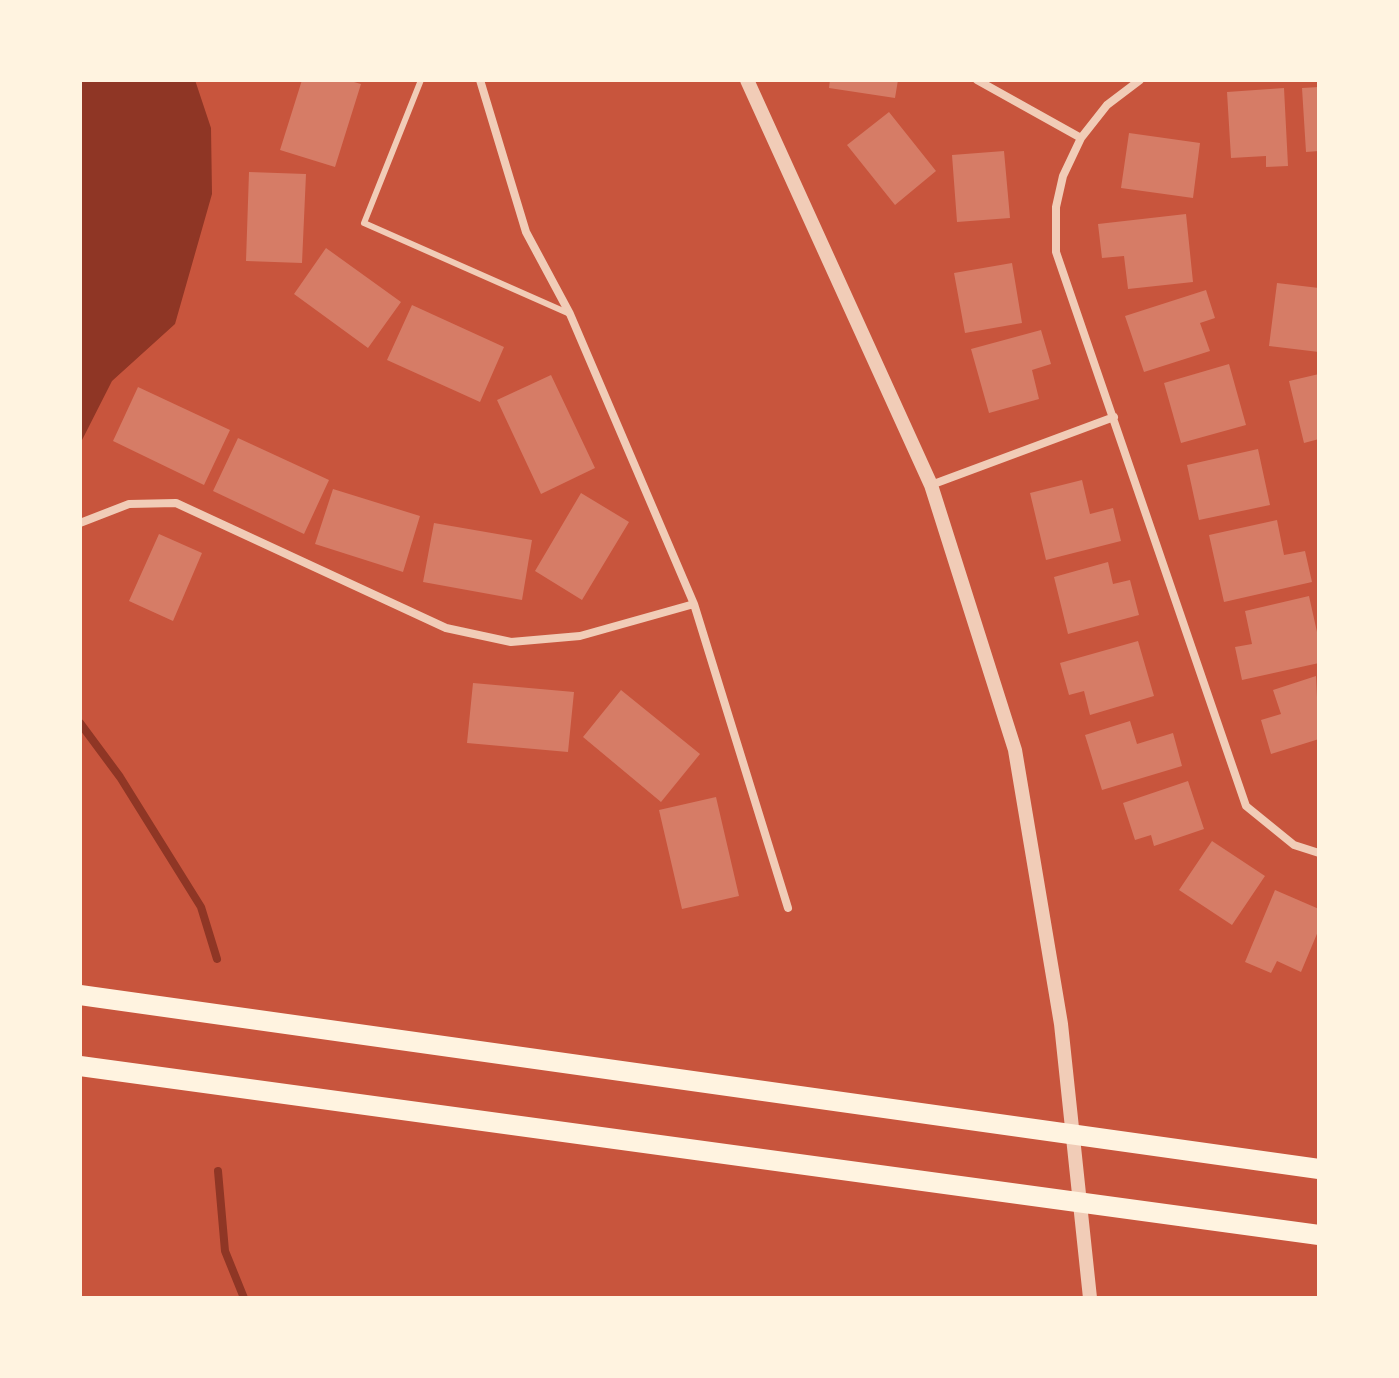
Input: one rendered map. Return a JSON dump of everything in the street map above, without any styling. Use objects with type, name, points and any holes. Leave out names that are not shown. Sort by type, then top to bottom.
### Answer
[{"type":"highway","points":[[80,995],[977,1124],[1319,1169]]},
{"type":"highway","points":[[80,1066],[982,1186],[1319,1235]]},
{"type":"street","points":[[480,80],[526,232],[570,314],[694,604],[788,908]]},
{"type":"street","points":[[747,80],[931,485],[1015,750],[1061,1024],[1090,1298]]},
{"type":"street","points":[[977,80],[1081,138]]},
{"type":"street","points":[[1140,80],[1107,105],[1081,138],[1063,176],[1056,207],[1056,252],[1246,806],[1294,845],[1319,853]]},
{"type":"street","points":[[931,485],[1114,417]]},
{"type":"street","points":[[80,523],[129,504],[176,503],[446,628],[511,642],[580,636],[694,604]]},
{"type":"lane","points":[[421,80],[364,223],[570,314]]},
{"type":"shaded area","points":[[80,80],[195,80],[211,128],[212,194],[175,324],[112,381],[80,444]]},
{"type":"building","points":[[302,80],[347,80],[361,84],[335,167],[280,150]]},
{"type":"building","points":[[830,80],[898,80],[895,98],[829,88]]},
{"type":"building","points":[[1319,87],[1319,151],[1306,152],[1302,88]]},
{"type":"building","points":[[1284,88],[1288,166],[1266,167],[1266,156],[1231,158],[1227,92]]},
{"type":"building","points":[[889,112],[936,171],[895,205],[847,145]]},
{"type":"building","points":[[1129,133],[1200,143],[1193,198],[1121,188]]},
{"type":"building","points":[[1004,151],[1010,218],[957,222],[952,155]]},
{"type":"building","points":[[249,172],[306,174],[302,263],[246,261]]},
{"type":"building","points":[[1186,214],[1193,282],[1128,289],[1124,256],[1102,258],[1098,224]]},
{"type":"building","points":[[326,248],[401,302],[368,348],[294,294]]},
{"type":"building","points":[[1012,263],[1022,323],[965,333],[954,273]]},
{"type":"building","points":[[1277,283],[1319,288],[1319,352],[1269,346]]},
{"type":"building","points":[[1206,290],[1215,318],[1200,323],[1210,351],[1144,372],[1125,316]]},
{"type":"building","points":[[412,305],[504,347],[480,402],[387,360]]},
{"type":"building","points":[[1041,330],[1051,364],[1032,370],[1039,399],[989,413],[971,349]]},
{"type":"building","points":[[1229,364],[1246,425],[1181,443],[1164,383]]},
{"type":"building","points":[[1319,374],[1319,439],[1304,443],[1289,381]]},
{"type":"building","points":[[551,375],[595,468],[541,494],[497,400]]},
{"type":"building","points":[[138,387],[230,430],[204,485],[113,441]]},
{"type":"building","points":[[238,438],[329,480],[304,534],[213,491]]},
{"type":"building","points":[[1258,449],[1270,505],[1199,520],[1187,465]]},
{"type":"building","points":[[1082,480],[1090,514],[1113,508],[1121,541],[1046,560],[1030,493]]},
{"type":"building","points":[[333,489],[420,516],[403,572],[315,544]]},
{"type":"building","points":[[581,493],[629,522],[582,600],[535,571]]},
{"type":"building","points":[[1277,520],[1284,555],[1305,551],[1312,582],[1224,602],[1209,535]]},
{"type":"building","points":[[434,523],[532,540],[522,600],[423,582]]},
{"type":"building","points":[[159,534],[202,553],[173,621],[129,601]]},
{"type":"building","points":[[1108,562],[1113,584],[1130,580],[1139,615],[1068,634],[1054,577]]},
{"type":"building","points":[[1309,596],[1319,641],[1319,663],[1242,680],[1235,647],[1252,644],[1245,611]]},
{"type":"building","points":[[1138,641],[1154,696],[1090,715],[1084,691],[1069,695],[1060,663]]},
{"type":"building","points":[[1316,676],[1319,739],[1271,754],[1261,720],[1281,714],[1273,690]]},
{"type":"building","points":[[473,683],[574,692],[568,752],[467,743]]},
{"type":"building","points":[[621,690],[700,754],[661,802],[583,737]]},
{"type":"building","points":[[1130,721],[1137,744],[1173,733],[1182,766],[1102,790],[1085,735]]},
{"type":"building","points":[[1188,781],[1204,829],[1154,846],[1151,835],[1135,840],[1123,803]]},
{"type":"building","points":[[716,797],[739,896],[682,909],[659,810]]},
{"type":"building","points":[[1212,841],[1265,876],[1232,925],[1179,890]]},
{"type":"building","points":[[1275,890],[1319,909],[1319,929],[1301,972],[1277,961],[1271,973],[1245,962]]},
{"type":"waterway","points":[[80,723],[120,777],[201,907],[217,959]]},
{"type":"waterway","points":[[218,1171],[225,1251],[244,1298]]}]
